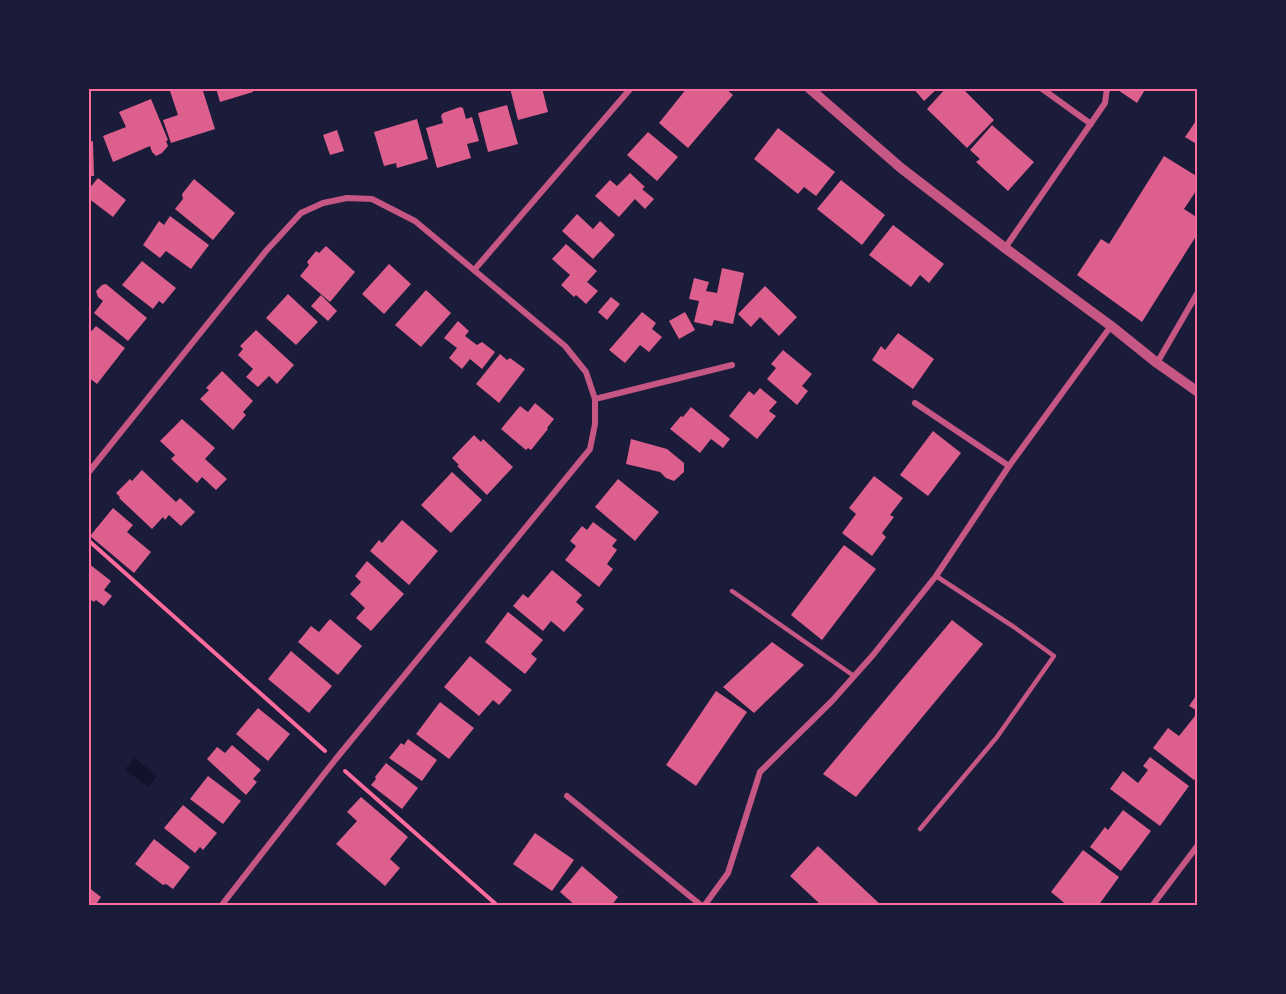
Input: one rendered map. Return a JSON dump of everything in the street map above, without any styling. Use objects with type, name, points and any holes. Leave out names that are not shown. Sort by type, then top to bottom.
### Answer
[{"type":"street","points":[[475,269],[631,88]]},
{"type":"street","points":[[809,88],[901,168],[1197,392]]},
{"type":"street","points":[[1041,88],[1091,124]]},
{"type":"street","points":[[1005,248],[1105,103],[1107,88]]},
{"type":"street","points":[[88,472],[266,251],[301,213],[323,203],[347,198],[372,199],[415,221],[475,269],[565,346],[586,372],[595,399],[595,424],[590,449],[335,760],[221,906]]},
{"type":"street","points":[[1157,363],[1197,292]]},
{"type":"street","points":[[567,796],[703,906],[728,873],[760,772],[832,701],[873,655],[936,576],[1009,466],[1111,326]]},
{"type":"street","points":[[595,399],[732,365]]},
{"type":"street","points":[[915,403],[1009,466]]},
{"type":"street","points":[[1152,906],[1197,845]]},
{"type":"lane","points":[[920,829],[997,737],[1054,656],[1028,636],[936,576]]},
{"type":"lane","points":[[732,591],[854,676]]},
{"type":"path","points":[[88,540],[335,760],[352,779],[498,906]]},
{"type":"shaded area","points":[[135,758],[157,776],[148,787],[125,769]]},
{"type":"building","points":[[169,88],[202,88],[215,129],[171,143],[163,120],[178,115]]},
{"type":"building","points":[[216,88],[252,88],[253,92],[220,102]]},
{"type":"building","points":[[510,88],[542,88],[548,112],[518,120]]},
{"type":"building","points":[[687,88],[725,88],[733,95],[688,148],[659,123]]},
{"type":"building","points":[[913,88],[938,88],[924,101]]},
{"type":"building","points":[[946,88],[962,88],[994,120],[967,148],[927,109]]},
{"type":"building","points":[[1115,88],[1146,88],[1137,103]]},
{"type":"building","points":[[151,99],[168,140],[166,141],[168,146],[156,156],[150,146],[113,162],[103,136],[126,127],[119,112]]},
{"type":"building","points":[[507,105],[518,144],[488,152],[478,113]]},
{"type":"building","points":[[463,108],[466,119],[472,117],[479,141],[467,144],[471,158],[437,168],[426,128],[443,123],[441,116],[443,113]]},
{"type":"building","points":[[1198,118],[1198,145],[1185,137]]},
{"type":"building","points":[[417,119],[428,159],[397,168],[396,163],[384,166],[374,132]]},
{"type":"building","points":[[992,125],[1034,162],[1008,191],[976,162],[980,159],[970,150]]},
{"type":"building","points":[[778,128],[835,172],[816,196],[804,187],[798,194],[754,159]]},
{"type":"building","points":[[337,130],[344,151],[330,155],[323,135]]},
{"type":"building","points":[[648,132],[678,157],[657,181],[627,155]]},
{"type":"building","points":[[93,141],[94,176],[88,176],[88,142]]},
{"type":"building","points":[[1164,156],[1198,177],[1198,188],[1184,209],[1198,218],[1198,233],[1142,322],[1077,275],[1101,239],[1109,244]]},
{"type":"building","points":[[630,173],[645,187],[642,189],[654,199],[645,209],[635,199],[619,217],[595,196],[610,180],[617,186]]},
{"type":"building","points":[[98,178],[126,200],[113,217],[88,198],[88,190]]},
{"type":"building","points":[[194,179],[235,213],[213,240],[175,209],[183,199],[182,194]]},
{"type":"building","points":[[841,180],[885,215],[862,245],[817,209]]},
{"type":"building","points":[[577,214],[593,229],[600,221],[615,235],[593,259],[562,231]]},
{"type":"building","points":[[170,216],[209,245],[191,269],[166,251],[160,258],[143,245],[159,221],[164,225]]},
{"type":"building","points":[[893,225],[944,264],[929,283],[920,275],[911,287],[869,255]]},
{"type":"building","points":[[566,244],[597,271],[587,282],[598,291],[586,304],[561,285],[570,275],[552,259]]},
{"type":"building","points":[[326,246],[355,272],[330,302],[300,276],[316,251],[319,253]]},
{"type":"building","points":[[142,261],[176,288],[163,304],[159,301],[153,309],[122,285]]},
{"type":"building","points":[[389,264],[411,284],[384,314],[362,294]]},
{"type":"building","points":[[722,268],[744,273],[733,324],[714,320],[712,326],[694,322],[699,301],[689,299],[694,278],[709,282],[706,291],[717,293]]},
{"type":"building","points":[[106,284],[147,318],[128,341],[94,313],[103,301],[98,297],[96,291]]},
{"type":"building","points":[[765,286],[797,317],[779,336],[760,317],[751,327],[738,314]]},
{"type":"building","points":[[426,290],[451,313],[421,347],[395,325]]},
{"type":"building","points":[[288,294],[318,322],[296,345],[266,318]]},
{"type":"building","points":[[321,295],[337,311],[328,321],[311,306]]},
{"type":"building","points":[[611,297],[620,304],[607,320],[598,312]]},
{"type":"building","points":[[642,312],[656,323],[652,329],[662,337],[649,352],[640,345],[625,363],[609,350]]},
{"type":"building","points":[[685,312],[695,330],[679,339],[669,321]]},
{"type":"building","points":[[458,321],[469,331],[465,336],[477,345],[482,342],[495,352],[482,369],[470,359],[462,369],[449,358],[457,348],[444,338]]},
{"type":"building","points":[[96,326],[125,348],[97,384],[88,377],[88,335]]},
{"type":"building","points":[[256,330],[294,365],[277,384],[269,376],[258,387],[246,377],[253,369],[238,355],[243,349],[240,346]]},
{"type":"building","points":[[898,333],[934,359],[913,389],[872,360],[881,346],[885,350]]},
{"type":"building","points":[[783,350],[812,374],[802,386],[808,391],[797,405],[767,379],[776,368],[771,364]]},
{"type":"building","points":[[500,354],[525,369],[499,403],[476,384]]},
{"type":"building","points":[[222,371],[253,401],[243,412],[246,415],[233,430],[200,399],[209,390],[206,388]]},
{"type":"building","points":[[760,388],[777,402],[769,411],[776,416],[757,439],[729,416],[749,391],[754,395]]},
{"type":"building","points":[[535,403],[554,419],[531,450],[528,448],[526,450],[501,429],[520,406],[528,412]]},
{"type":"building","points":[[691,407],[730,439],[723,448],[711,439],[700,453],[670,429]]},
{"type":"building","points":[[182,419],[215,448],[205,459],[227,479],[216,490],[202,477],[197,483],[171,459],[175,455],[160,441]]},
{"type":"building","points":[[933,431],[961,453],[928,496],[900,475]]},
{"type":"building","points":[[474,435],[481,442],[483,439],[513,467],[487,495],[457,466],[459,465],[452,458]]},
{"type":"building","points":[[631,439],[667,449],[684,463],[684,472],[674,481],[666,478],[660,472],[626,464]]},
{"type":"building","points":[[142,470],[176,502],[180,498],[195,512],[181,526],[169,515],[165,520],[163,517],[152,529],[119,498],[116,493]]},
{"type":"building","points":[[452,472],[482,500],[451,533],[421,505]]},
{"type":"building","points":[[874,476],[903,498],[890,515],[894,517],[882,533],[886,537],[872,556],[842,533],[856,514],[849,508]]},
{"type":"building","points":[[618,479],[659,512],[635,541],[595,507]]},
{"type":"building","points":[[113,508],[133,525],[127,532],[151,552],[134,573],[90,536]]},
{"type":"building","points":[[402,520],[438,551],[409,585],[370,551],[379,540],[382,543]]},
{"type":"building","points":[[593,522],[617,540],[612,546],[617,550],[607,564],[613,569],[599,587],[565,560],[576,546],[570,541],[582,526],[587,530]]},
{"type":"building","points":[[844,545],[876,569],[822,640],[791,615]]},
{"type":"building","points":[[367,561],[404,594],[371,631],[356,618],[365,608],[350,594],[361,582],[355,576]]},
{"type":"building","points":[[88,563],[111,581],[104,590],[112,596],[104,606],[88,598]]},
{"type":"building","points":[[552,570],[582,595],[576,602],[584,609],[564,632],[551,621],[543,631],[513,606],[523,594],[528,598]]},
{"type":"building","points":[[508,612],[543,640],[531,654],[537,659],[525,674],[485,642]]},
{"type":"building","points":[[330,619],[362,646],[338,675],[298,642],[311,626],[319,632]]},
{"type":"building","points":[[952,620],[983,644],[856,797],[823,774]]},
{"type":"building","points":[[772,642],[804,665],[754,713],[723,687]]},
{"type":"building","points":[[291,651],[332,686],[309,713],[268,679]]},
{"type":"building","points":[[470,656],[512,690],[499,705],[493,700],[479,716],[444,687]]},
{"type":"building","points":[[716,691],[747,712],[696,786],[666,765]]},
{"type":"building","points":[[1198,693],[1198,711],[1189,706]]},
{"type":"building","points":[[440,702],[474,728],[449,759],[416,734]]},
{"type":"building","points":[[258,708],[290,734],[268,761],[236,734]]},
{"type":"building","points":[[1195,716],[1198,718],[1198,776],[1194,780],[1153,748],[1168,728],[1179,736]]},
{"type":"building","points":[[408,739],[437,760],[422,781],[389,758],[401,743],[404,745]]},
{"type":"building","points":[[232,745],[261,770],[253,779],[257,782],[246,795],[207,759],[217,747],[225,753]]},
{"type":"building","points":[[1150,757],[1189,786],[1160,826],[1110,789],[1123,771],[1138,783],[1148,770],[1143,766]]},
{"type":"building","points":[[386,763],[418,788],[402,809],[371,785]]},
{"type":"building","points":[[208,776],[241,801],[223,824],[190,799]]},
{"type":"building","points":[[361,797],[408,837],[390,859],[400,868],[385,886],[336,844],[357,821],[347,812]]},
{"type":"building","points":[[183,805],[217,833],[203,850],[200,847],[195,853],[164,828]]},
{"type":"building","points":[[1123,810],[1151,831],[1121,871],[1090,847],[1105,827],[1108,830]]},
{"type":"building","points":[[535,833],[574,860],[552,891],[513,864]]},
{"type":"building","points":[[154,839],[190,867],[173,889],[166,884],[163,885],[135,864]]},
{"type":"building","points":[[818,846],[882,906],[822,906],[790,876]]},
{"type":"building","points":[[1083,850],[1119,877],[1098,906],[1068,906],[1051,892]]},
{"type":"building","points":[[582,866],[618,897],[611,906],[576,906],[560,892]]},
{"type":"building","points":[[88,887],[101,897],[95,906],[88,906]]}]
